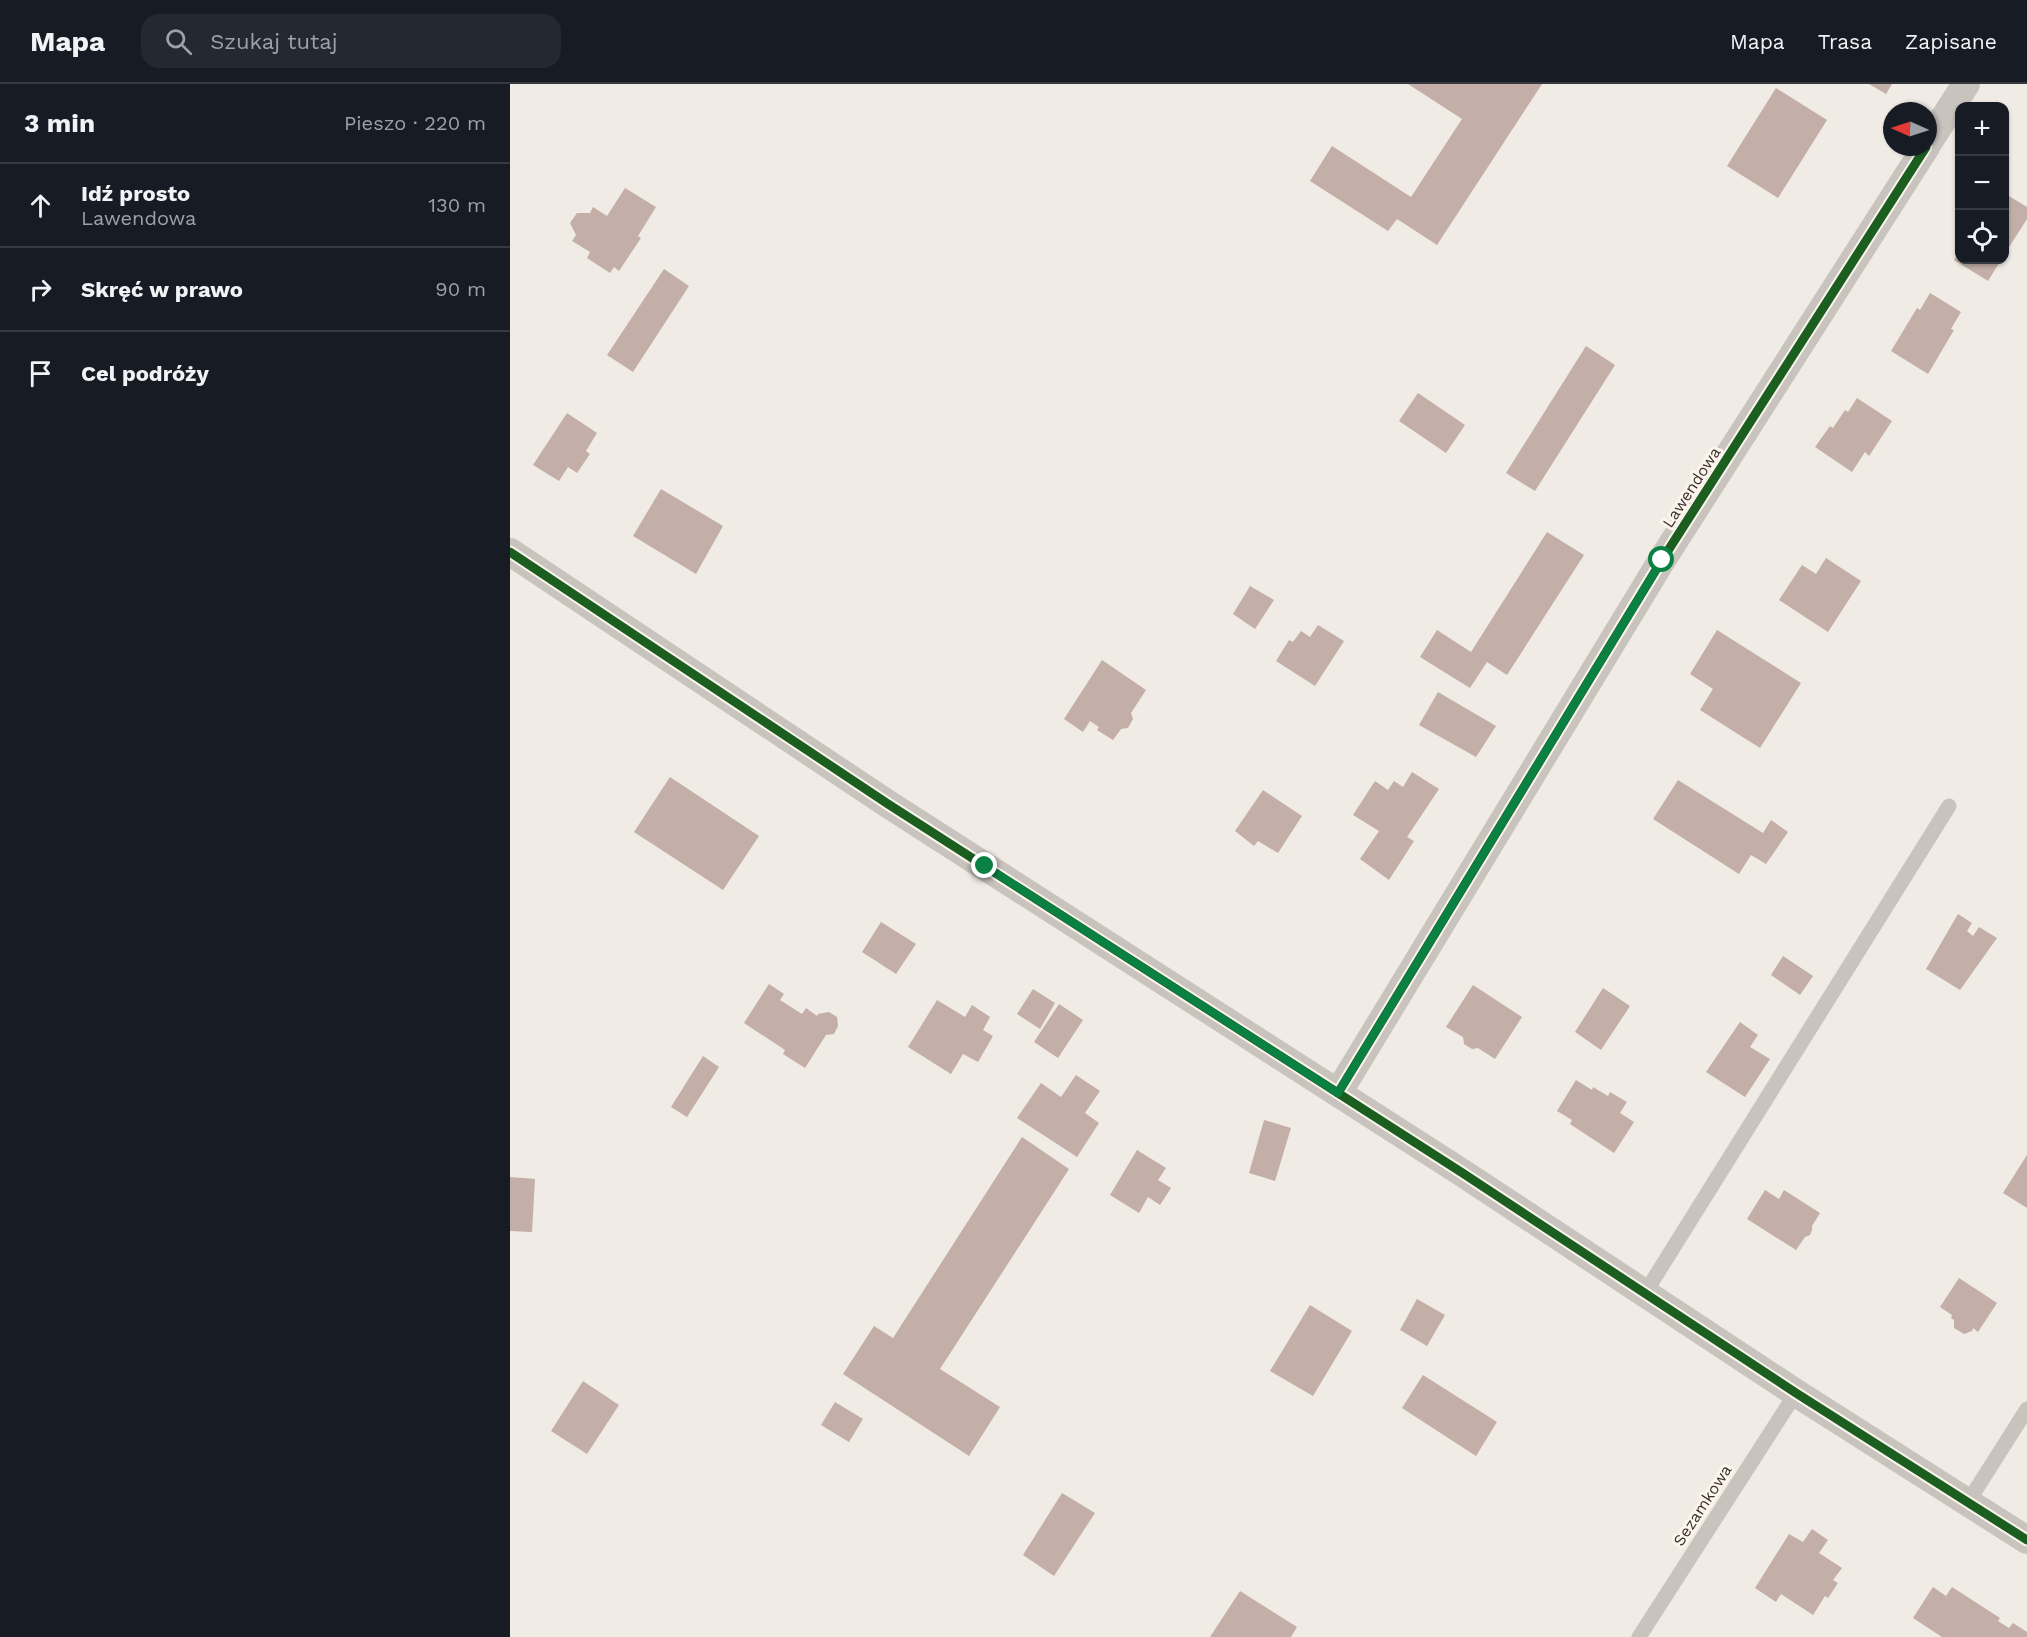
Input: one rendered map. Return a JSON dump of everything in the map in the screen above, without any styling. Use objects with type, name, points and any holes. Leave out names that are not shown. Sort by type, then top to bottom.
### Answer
[{"type":"street","points":[[1937,129],[1966,84]]},
{"type":"street","name":"Lawendowa","points":[[1338,1093],[1662,560],[1920,156]]},
{"type":"street","points":[[510,552],[888,804],[1338,1093],[1796,1393],[2027,1540]]},
{"type":"lane","points":[[1645,1293],[1949,806]]},
{"type":"lane","name":"Sezamkowa","points":[[1639,1637],[1796,1393]]},
{"type":"lane","points":[[1968,1502],[2027,1409]]},
{"type":"building","points":[[1408,84],[1542,84],[1437,245],[1397,219],[1388,231],[1310,181],[1332,146],[1411,197],[1462,119]]},
{"type":"building","points":[[1869,84],[1892,84],[1886,94]]},
{"type":"building","points":[[1776,88],[1827,120],[1778,198],[1727,166]]},
{"type":"building","points":[[625,188],[656,207],[638,236],[641,238],[619,271],[614,267],[610,273],[587,258],[590,252],[572,241],[576,235],[570,223],[577,213],[590,213],[593,207],[607,216]]},
{"type":"building","points":[[2009,196],[2027,207],[2027,219],[2009,247]]},
{"type":"building","points":[[1960,264],[1999,264],[1988,281]]},
{"type":"building","points":[[664,269],[689,286],[633,372],[607,355]]},
{"type":"building","points":[[1930,293],[1961,312],[1951,329],[1954,330],[1928,374],[1891,351],[1917,308],[1920,310]]},
{"type":"building","points":[[1586,346],[1615,365],[1535,491],[1506,473]]},
{"type":"building","points":[[1418,393],[1465,425],[1446,453],[1399,421]]},
{"type":"building","points":[[1857,398],[1892,421],[1869,456],[1865,452],[1852,472],[1815,447],[1830,426],[1833,428],[1845,410],[1848,412]]},
{"type":"building","points":[[567,413],[597,433],[586,451],[590,454],[577,473],[568,467],[559,481],[533,465]]},
{"type":"building","points":[[661,489],[723,526],[696,574],[633,536]]},
{"type":"building","points":[[1547,532],[1584,555],[1507,675],[1487,662],[1470,688],[1420,657],[1437,630],[1471,652]]},
{"type":"building","points":[[1826,558],[1861,581],[1828,632],[1779,600],[1802,565],[1816,574]]},
{"type":"building","points":[[1250,586],[1274,600],[1255,629],[1233,614]]},
{"type":"building","points":[[1318,625],[1344,641],[1315,686],[1276,661],[1289,640],[1293,642],[1301,631],[1310,637]]},
{"type":"building","points":[[1717,630],[1801,683],[1760,748],[1700,710],[1713,689],[1690,674]]},
{"type":"building","points":[[1102,660],[1146,690],[1131,713],[1133,719],[1128,728],[1121,729],[1113,740],[1097,730],[1099,727],[1090,721],[1083,732],[1064,719]]},
{"type":"building","points":[[1438,692],[1496,726],[1476,757],[1419,725]]},
{"type":"building","points":[[1412,772],[1439,789],[1407,837],[1414,841],[1389,880],[1360,859],[1379,831],[1353,815],[1375,781],[1388,790],[1394,781],[1403,787]]},
{"type":"building","points":[[670,777],[759,836],[723,890],[634,832]]},
{"type":"building","points":[[1678,780],[1763,833],[1771,820],[1788,832],[1766,864],[1751,855],[1739,874],[1653,819]]},
{"type":"building","points":[[1263,790],[1302,816],[1278,853],[1258,841],[1254,846],[1235,831]]},
{"type":"building","points":[[1958,914],[1972,923],[1967,931],[1973,936],[1979,927],[1997,938],[1960,990],[1926,969]]},
{"type":"building","points":[[881,922],[916,944],[896,974],[862,952]]},
{"type":"building","points":[[1783,956],[1813,976],[1800,995],[1771,975]]},
{"type":"building","points":[[769,984],[784,994],[780,1000],[802,1014],[806,1008],[817,1016],[829,1012],[837,1017],[838,1026],[834,1034],[826,1035],[805,1068],[783,1054],[785,1050],[744,1023]]},
{"type":"building","points":[[1473,985],[1522,1017],[1495,1059],[1478,1048],[1472,1049],[1464,1044],[1463,1037],[1446,1027]]},
{"type":"building","points":[[1603,988],[1630,1006],[1601,1050],[1575,1032]]},
{"type":"building","points":[[1033,989],[1055,1003],[1040,1029],[1017,1014]]},
{"type":"building","points":[[937,1000],[965,1017],[972,1005],[990,1017],[983,1030],[993,1036],[978,1062],[963,1054],[951,1074],[908,1047]]},
{"type":"building","points":[[1059,1004],[1083,1020],[1058,1058],[1034,1042]]},
{"type":"building","points":[[1740,1022],[1758,1035],[1750,1047],[1770,1059],[1745,1097],[1706,1072]]},
{"type":"building","points":[[703,1056],[719,1067],[687,1117],[671,1107]]},
{"type":"building","points":[[1076,1075],[1100,1091],[1085,1113],[1099,1123],[1077,1157],[1017,1118],[1041,1083],[1061,1097]]},
{"type":"building","points":[[1576,1080],[1592,1090],[1593,1087],[1608,1096],[1610,1092],[1627,1102],[1620,1113],[1634,1122],[1614,1153],[1570,1124],[1572,1120],[1557,1111]]},
{"type":"building","points":[[1264,1120],[1291,1128],[1275,1181],[1249,1173]]},
{"type":"building","points":[[1022,1137],[1069,1169],[940,1369],[1000,1407],[969,1456],[843,1374],[874,1326],[893,1338]]},
{"type":"building","points":[[1137,1150],[1166,1168],[1158,1180],[1171,1188],[1160,1205],[1148,1197],[1139,1213],[1110,1195]]},
{"type":"building","points":[[2027,1155],[2027,1208],[2003,1193]]},
{"type":"building","points":[[510,1177],[535,1179],[532,1232],[510,1231]]},
{"type":"building","points":[[1765,1190],[1779,1199],[1784,1190],[1820,1213],[1812,1226],[1810,1235],[1805,1237],[1796,1250],[1747,1219]]},
{"type":"building","points":[[1959,1278],[1997,1303],[1978,1332],[1973,1328],[1972,1331],[1964,1334],[1954,1328],[1952,1315],[1940,1307]]},
{"type":"building","points":[[1417,1299],[1445,1315],[1427,1346],[1400,1330]]},
{"type":"building","points":[[1310,1305],[1352,1331],[1313,1396],[1270,1371]]},
{"type":"building","points":[[1423,1375],[1497,1422],[1476,1456],[1402,1408]]},
{"type":"building","points":[[583,1381],[619,1405],[587,1454],[551,1431]]},
{"type":"building","points":[[835,1402],[863,1419],[849,1442],[821,1425]]},
{"type":"building","points":[[1062,1493],[1095,1513],[1054,1576],[1023,1555]]},
{"type":"building","points":[[1812,1529],[1828,1540],[1819,1553],[1842,1568],[1833,1580],[1838,1583],[1828,1598],[1825,1596],[1813,1615],[1781,1594],[1776,1602],[1755,1588],[1789,1534],[1803,1542]]},
{"type":"building","points":[[1933,1587],[1946,1596],[1952,1587],[2000,1618],[1998,1621],[2009,1628],[2013,1623],[2027,1632],[2027,1637],[1942,1637],[1913,1618]]},
{"type":"building","points":[[1240,1591],[1297,1627],[1291,1637],[1210,1637]]},
{"type":"cycle path","points":[[1338,1093],[1662,560],[1920,156]]},
{"type":"cycle path","points":[[510,552],[888,804],[1461,1172],[1796,1393],[2027,1540]]},
{"type":"route","points":[[985,866],[1338,1093],[1662,560]]}]
